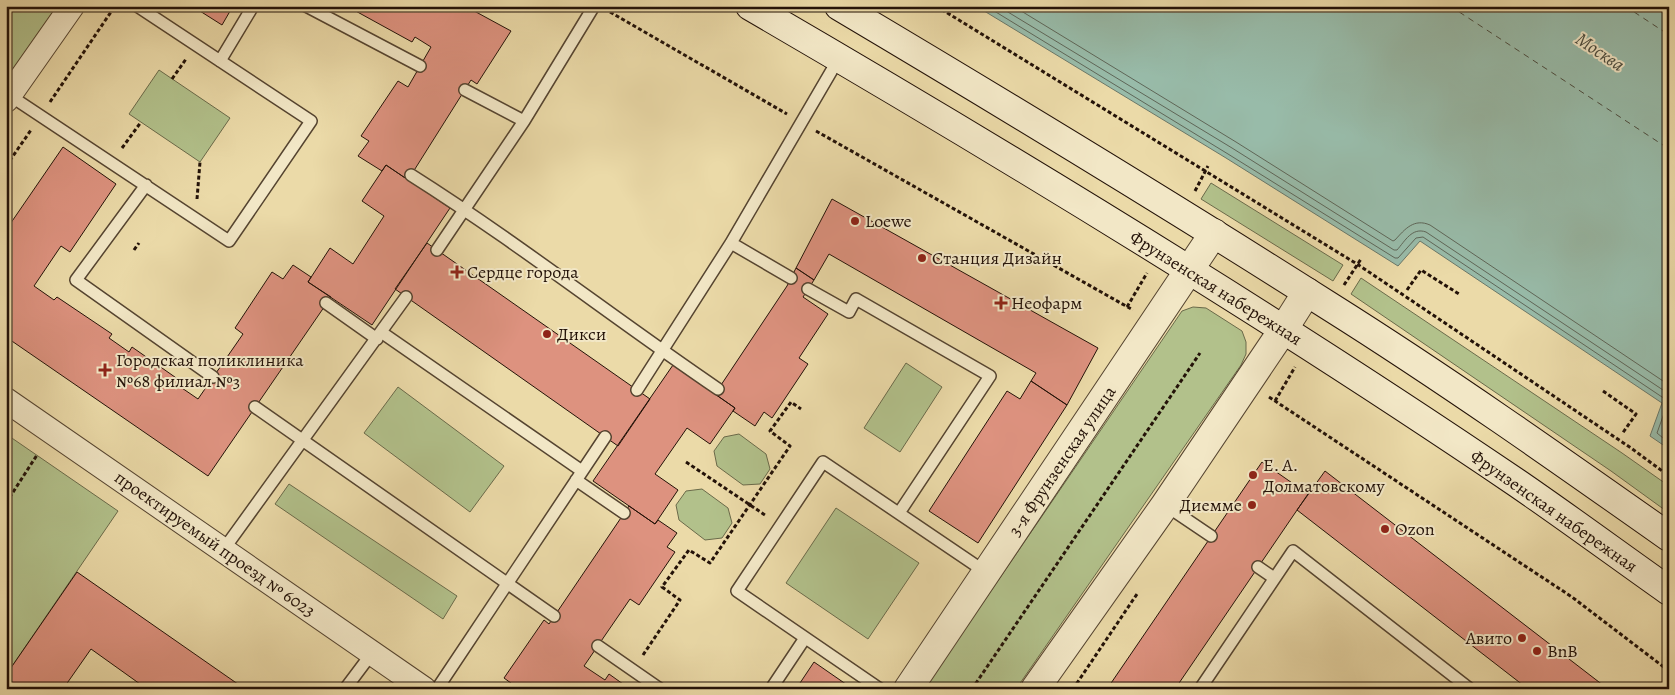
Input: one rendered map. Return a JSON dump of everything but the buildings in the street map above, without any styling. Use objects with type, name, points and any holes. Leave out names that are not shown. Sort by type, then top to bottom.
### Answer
[{"type":"main road","name":"Фрунзенская набережная","points":[[750,6],[839,58],[1283,330],[1518,484],[1669,591]]},
{"type":"main road","points":[[839,6],[1214,233],[1307,292],[1533,441],[1669,537]]},
{"type":"main road","name":"3-я Фрунзенская улица","points":[[908,689],[1214,233]]},
{"type":"main road","points":[[1035,689],[1164,505],[1307,292]]},
{"type":"street","points":[[8,97],[72,6]]},
{"type":"street","name":"проектируемый проезд № 6023","points":[[6,400],[424,689]]},
{"type":"lane","points":[[8,97],[41,116],[229,241],[311,121],[137,6]]},
{"type":"lane","points":[[220,61],[253,6]]},
{"type":"lane","points":[[306,6],[420,66]]},
{"type":"lane","points":[[437,250],[524,121],[594,6]]},
{"type":"lane","points":[[636,390],[731,243],[839,58]]},
{"type":"lane","points":[[465,90],[524,121]]},
{"type":"lane","points":[[411,174],[464,208],[662,351],[718,389]]},
{"type":"lane","points":[[146,186],[76,280],[213,377]]},
{"type":"lane","points":[[731,243],[791,278]]},
{"type":"lane","points":[[808,289],[849,312],[856,299],[990,376],[899,513]]},
{"type":"lane","points":[[224,550],[406,297]]},
{"type":"lane","points":[[326,304],[379,335],[579,476],[624,513]]},
{"type":"lane","points":[[255,407],[554,616]]},
{"type":"lane","points":[[437,689],[605,437]]},
{"type":"lane","points":[[880,689],[737,590],[823,462],[987,572]]},
{"type":"lane","points":[[1164,505],[1211,536]]},
{"type":"lane","points":[[1200,689],[1293,551],[1470,689]]},
{"type":"lane","points":[[1258,568],[1274,578]]},
{"type":"lane","points":[[771,689],[806,638]]},
{"type":"lane","points":[[598,646],[660,689]]},
{"type":"lane","points":[[345,689],[372,653]]},
{"type":"path","points":[[6,15],[12,6]]},
{"type":"path","points":[[6,166],[115,6]]},
{"type":"path","points":[[936,6],[1358,264],[1631,448],[1669,476]]},
{"type":"path","points":[[608,11],[1135,312]]},
{"type":"path","points":[[172,79],[195,44]]},
{"type":"path","points":[[112,163],[141,122]]},
{"type":"path","points":[[195,218],[200,162]]},
{"type":"path","points":[[1193,194],[1208,166]]},
{"type":"path","points":[[134,250],[139,243]]},
{"type":"path","points":[[1342,288],[1360,259]]},
{"type":"path","points":[[1407,290],[1421,270],[1459,294]]},
{"type":"path","points":[[1127,307],[1147,272]]},
{"type":"path","points":[[972,689],[1200,353]]},
{"type":"path","points":[[1275,401],[1297,364]]},
{"type":"path","points":[[1603,391],[1636,414],[1622,434]]},
{"type":"path","points":[[1266,395],[1572,597],[1669,671]]},
{"type":"path","points":[[633,670],[680,600],[662,587],[689,550],[710,563],[790,446],[770,432],[791,402],[801,409]]},
{"type":"path","points":[[6,503],[37,455]]},
{"type":"path","points":[[686,462],[765,516]]},
{"type":"green space","points":[[6,6],[57,6],[6,79]]},
{"type":"green space","points":[[159,70],[230,118],[200,162],[129,114]]},
{"type":"green space","points":[[1211,183],[1343,265],[1333,281],[1201,199]]},
{"type":"green space","points":[[1361,278],[1669,486],[1669,513],[1611,471],[1351,294]]},
{"type":"green space","points":[[1193,307],[1206,308],[1242,331],[1246,342],[1246,354],[1241,365],[1016,689],[924,689],[1182,311]]},
{"type":"green space","points":[[906,363],[942,387],[900,452],[864,428]]},
{"type":"green space","points":[[398,387],[504,466],[470,512],[364,433]]},
{"type":"green space","points":[[6,434],[118,511],[6,675]]},
{"type":"green space","points":[[739,434],[766,454],[770,469],[760,484],[743,485],[717,466],[714,451],[724,437]]},
{"type":"green space","points":[[289,484],[457,596],[443,619],[275,504]]},
{"type":"green space","points":[[702,489],[728,508],[732,523],[722,538],[705,540],[679,520],[676,505],[686,491]]},
{"type":"green space","points":[[836,508],[919,563],[868,639],[786,583]]},
{"type":"water","name":"Москва","points":[[976,6],[1669,6],[1669,449],[1650,436],[1662,403],[1420,241],[1398,266],[1226,158]]},
{"type":"ferry route","points":[[1450,6],[1669,149]]},
{"type":"ferry route","points":[[1625,6],[1669,35]]},
{"type":"place","name":"Loewe","points":[[855,221]]},
{"type":"place","name":"Станция Дизайн","points":[[922,258]]},
{"type":"place","name":"Сердце города","points":[[457,272]]},
{"type":"place","name":"Неофарм","points":[[1001,303]]},
{"type":"place","name":"Дикси","points":[[547,334]]},
{"type":"place","name":"Городская поликлиника №68 филиал №3","points":[[105,370]]},
{"type":"place","name":"Е. А. Долматовскому","points":[[1253,475]]},
{"type":"place","name":"Диемме","points":[[1252,505]]},
{"type":"place","name":"Ozon","points":[[1385,529]]},
{"type":"place","name":"Авито","points":[[1522,638]]},
{"type":"place","name":"BnB","points":[[1537,651]]}]
